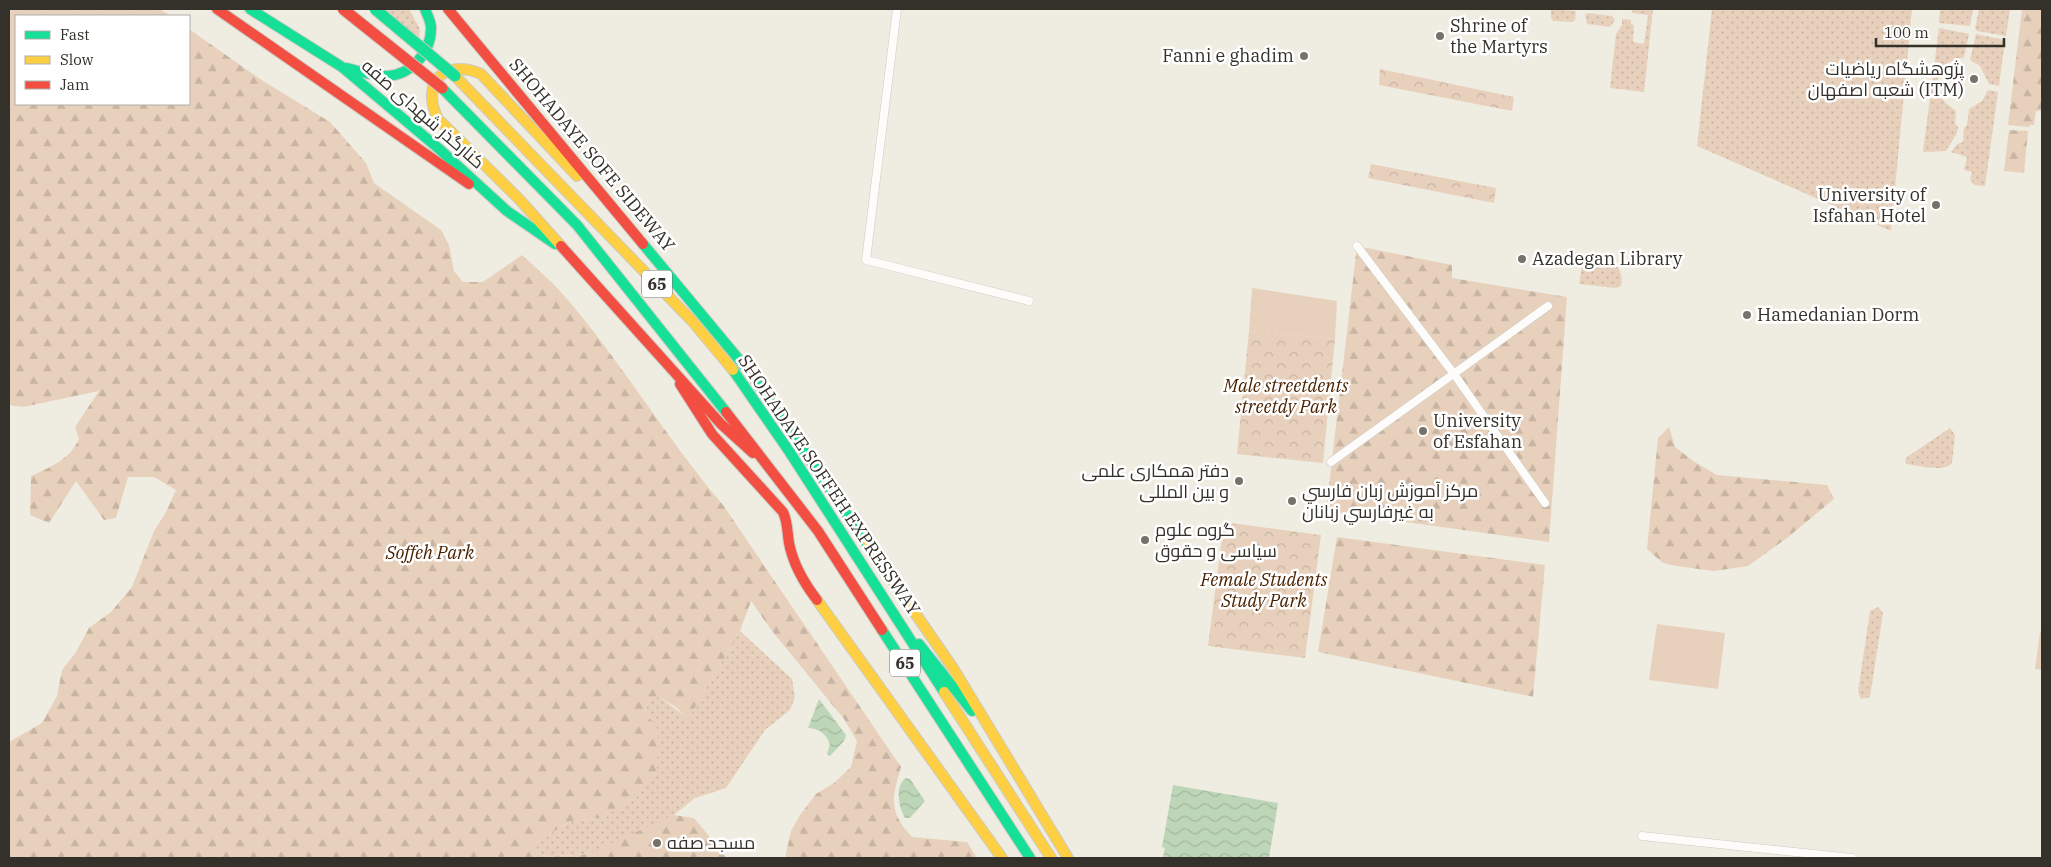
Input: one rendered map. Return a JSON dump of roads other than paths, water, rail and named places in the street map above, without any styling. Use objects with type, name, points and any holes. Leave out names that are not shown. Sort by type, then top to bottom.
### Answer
[{"type":"main road","points":[[217,9],[506,211]]},
{"type":"main road","name":"کنارگذر شهدای صفه","points":[[250,9],[342,67],[438,148],[506,211],[568,253]]},
{"type":"main road","name":"SHOHADAYE SOFFEH EXPRESSWAY","points":[[343,9],[442,88],[577,225],[775,473],[818,531],[1030,858]]},
{"type":"main road","name":"SHOHADAYE SOFFEH EXPRESSWAY","points":[[375,9],[454,76],[586,210],[699,329],[740,379],[1051,858]]},
{"type":"main road","points":[[342,67],[387,76],[400,74],[410,69],[422,56],[429,43],[431,25],[425,9]]},
{"type":"main road","name":"SHOHADAYE SOFE SIDEWAY","points":[[448,9],[751,374],[947,660],[998,743]]},
{"type":"main road","points":[[635,236],[481,74],[467,68],[452,68],[444,72],[434,83],[430,98],[431,105],[438,119],[519,199],[721,424],[775,473]]},
{"type":"main road","points":[[675,373],[687,398],[712,434],[783,512],[790,529],[789,543],[800,578],[1002,858]]},
{"type":"main road","points":[[872,581],[998,743],[1063,858]]},
{"type":"main road","points":[[1005,756],[1068,858]]},
{"type":"street","points":[[897,9],[866,260],[1029,301]]},
{"type":"street","points":[[1357,246],[1454,374],[1545,503]]},
{"type":"street","points":[[1331,462],[1548,306]]},
{"type":"street","points":[[1642,836],[1850,858]]},
{"type":"water","points":[[819,699],[846,735],[844,741],[830,756],[827,754],[830,744],[826,737],[816,729],[808,728]]},
{"type":"water","points":[[906,778],[910,779],[925,801],[910,818],[905,818],[899,797],[900,786]]},
{"type":"water","points":[[1173,785],[1278,803],[1269,858],[1163,857],[1165,848],[1162,847]]},
{"type":"place","name":"Shrine of the Martyrs","points":[[1440,36]]},
{"type":"place","name":"Fanni e ghadim","points":[[1304,56]]},
{"type":"place","name":"پژوهشگاه رياضيات شعبه اصفهان (ITM)","points":[[1974,79]]},
{"type":"place","name":"University of Isfahan Hotel","points":[[1936,205]]},
{"type":"place","name":"Azadegan Library","points":[[1522,259]]},
{"type":"place","name":"Hamedanian Dorm","points":[[1747,315]]},
{"type":"place","name":"University of Esfahan","points":[[1423,431]]},
{"type":"place","name":"دفتر همکاری علمی و بین المللی","points":[[1239,481]]},
{"type":"place","name":"مرکز آموزش زبان فارسي به غيرفارسي زبانان","points":[[1292,501]]},
{"type":"place","name":"گروه علوم سیاسی و حقوق","points":[[1145,540]]},
{"type":"place","name":"مسجد صفه","points":[[657,843]]},
{"type":"park label","name":"Male streetdents streetdy Park","points":[[1286,396]]},
{"type":"park label","name":"Soffeh Park","points":[[430,553]]},
{"type":"park label","name":"Female Students Study Park","points":[[1264,590]]}]
